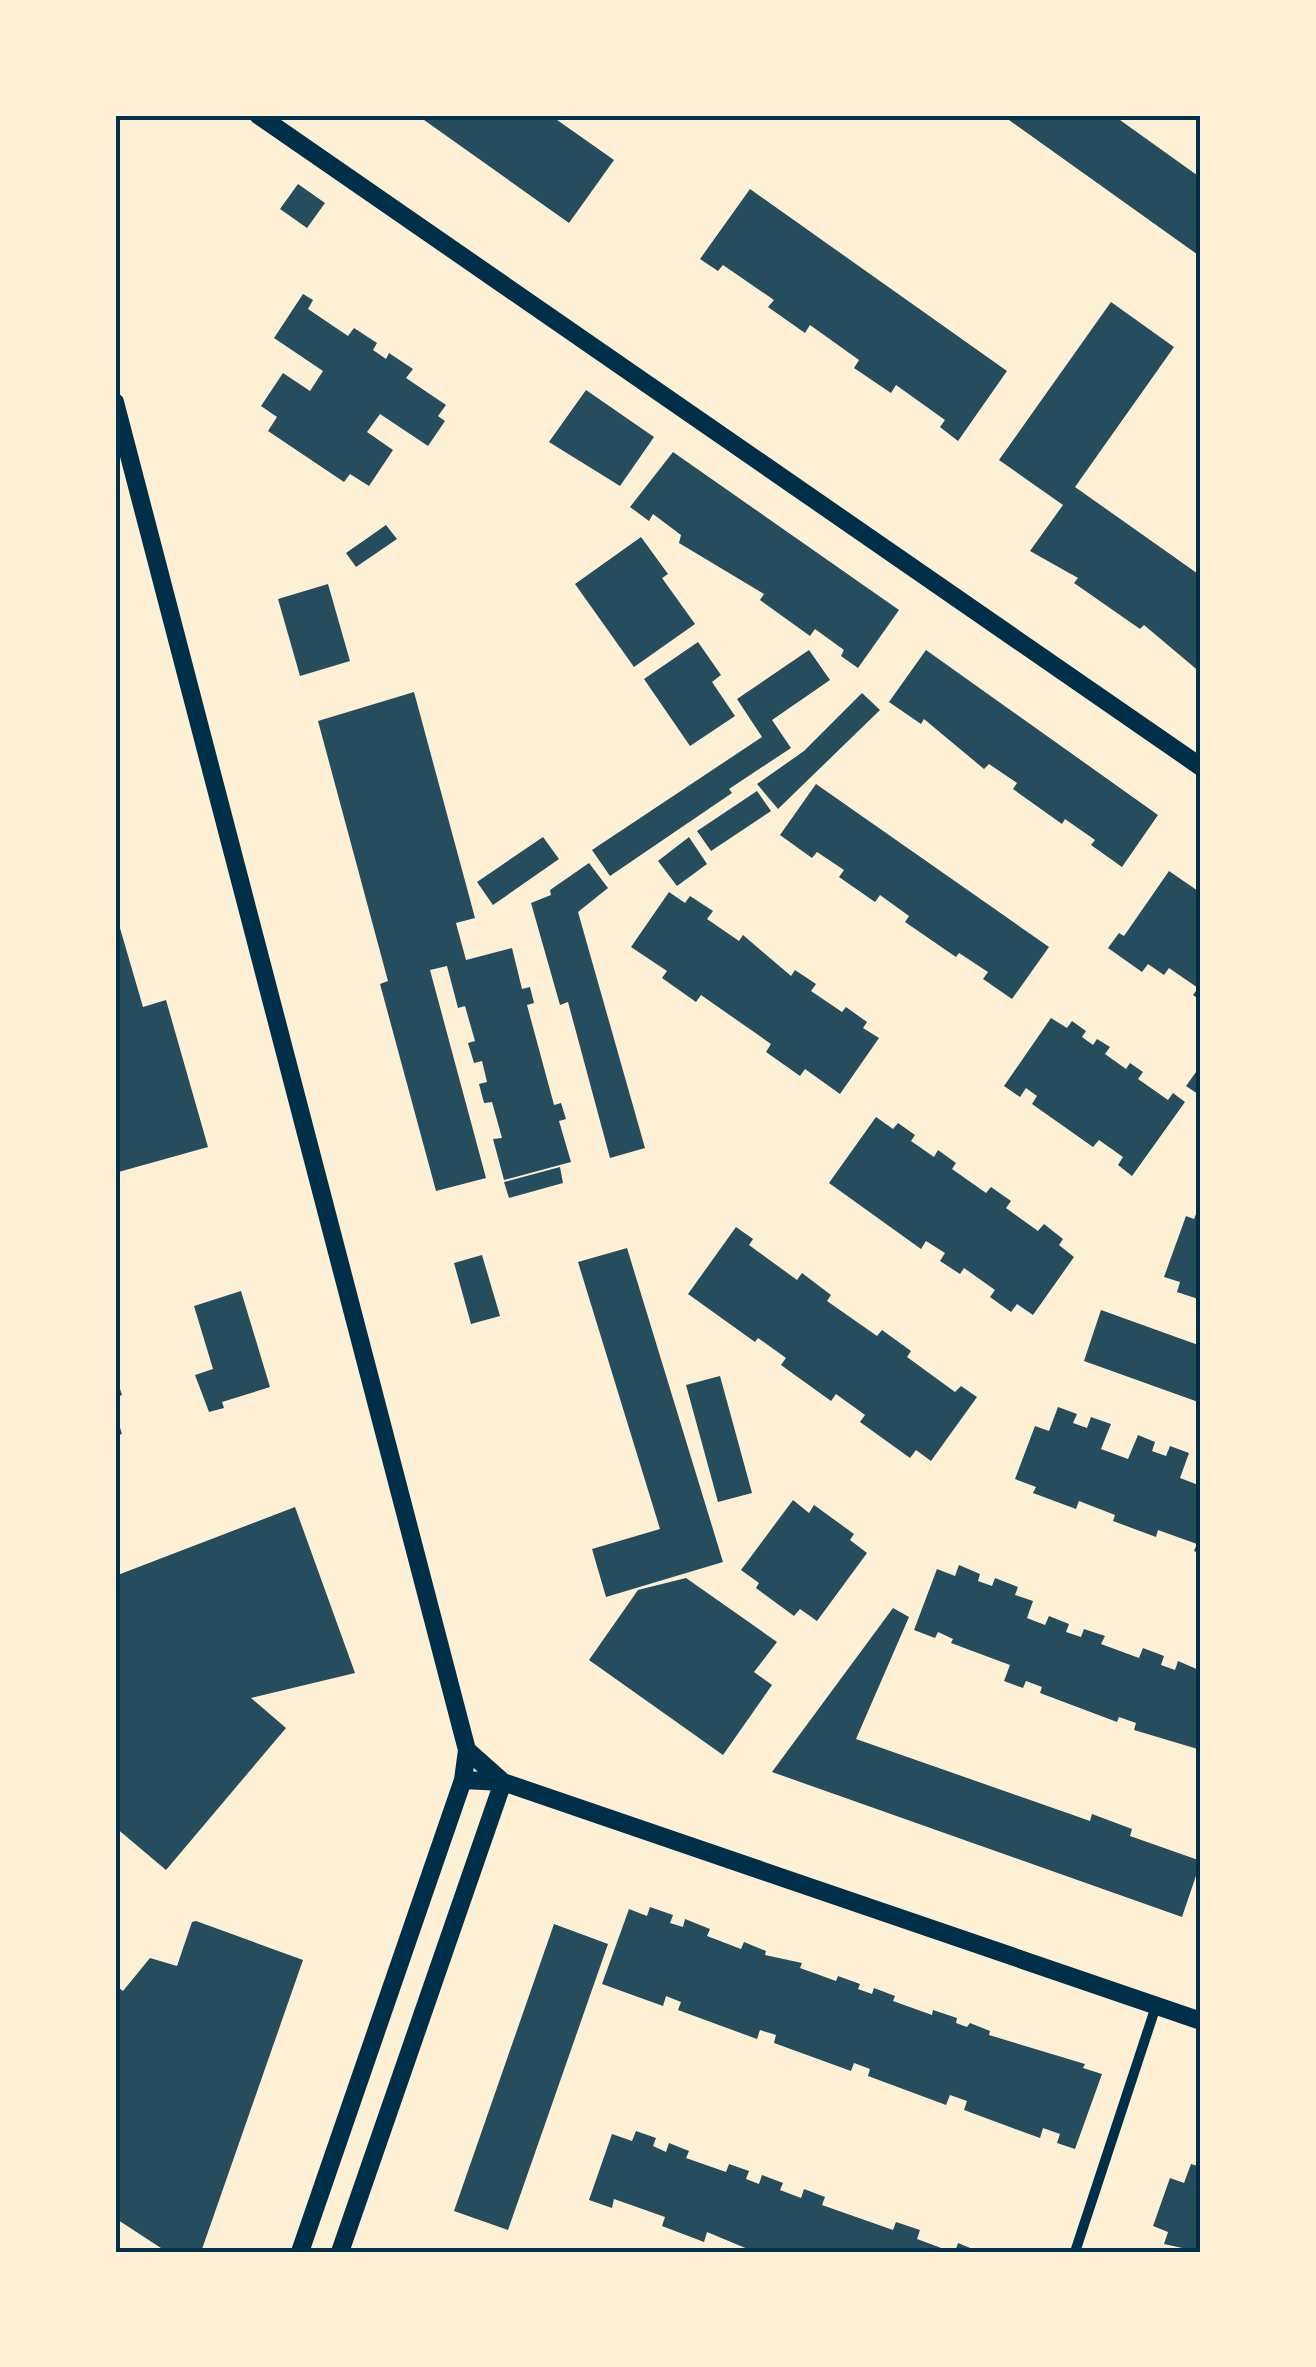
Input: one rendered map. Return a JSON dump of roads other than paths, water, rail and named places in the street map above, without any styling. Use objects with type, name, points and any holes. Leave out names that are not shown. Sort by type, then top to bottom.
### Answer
[{"type":"street","points":[[258,115],[1201,767]]},
{"type":"street","points":[[115,402],[467,1750],[462,1780],[300,2252]]},
{"type":"street","points":[[467,1750],[503,1782]]},
{"type":"street","points":[[462,1780],[503,1782],[1201,2021]]},
{"type":"street","points":[[340,2252],[503,1782]]},
{"type":"street","points":[[1075,2252],[1156,2006]]}]
